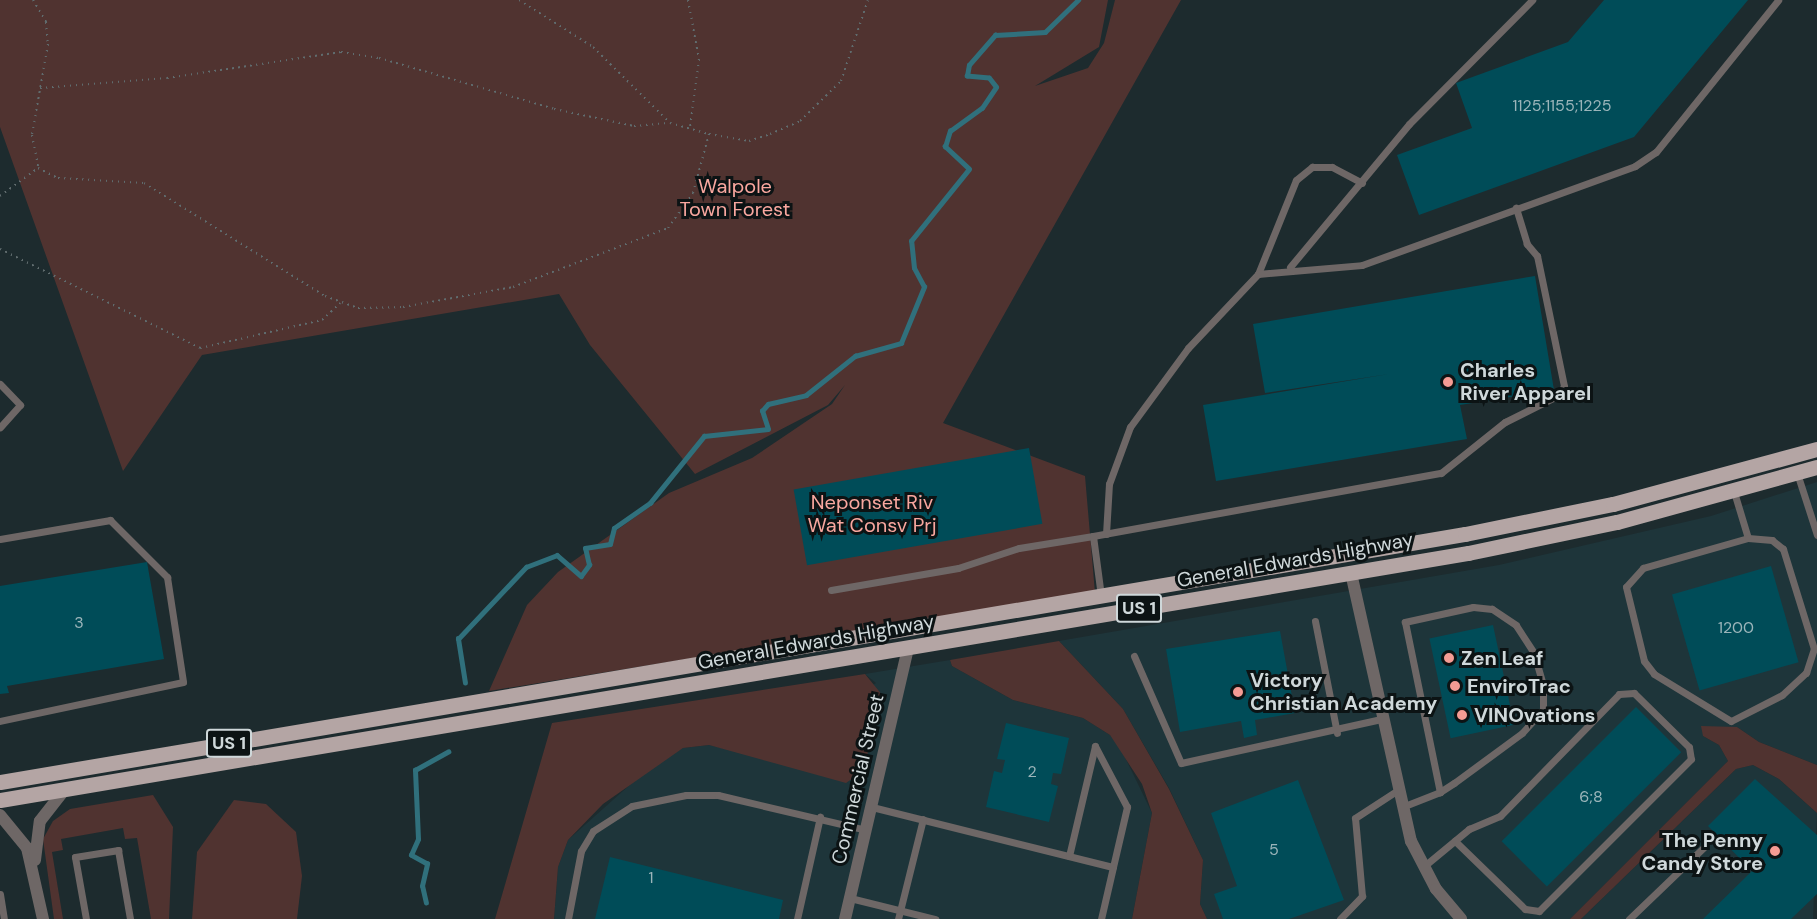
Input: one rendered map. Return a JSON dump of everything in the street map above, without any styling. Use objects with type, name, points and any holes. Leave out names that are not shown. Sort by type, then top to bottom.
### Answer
[{"type":"main road","name":"General Edwards Highway","points":[[0,782],[459,707],[1564,515],[1817,449]]},
{"type":"main road","name":"General Edwards Highway","points":[[65,789],[456,727],[1568,534],[1734,492],[1817,468]]},
{"type":"main road","name":"US 1","points":[[0,800],[65,789]]},
{"type":"street","points":[[1352,573],[1381,719],[1402,807],[1423,867],[1456,917]]},
{"type":"street","name":"Commercial Street","points":[[845,919],[873,807],[908,648]]},
{"type":"street","points":[[36,882],[36,830],[65,789]]},
{"type":"street","points":[[0,815],[22,838],[36,882],[43,919]]},
{"type":"lane","points":[[1290,267],[1476,50],[1532,0]]},
{"type":"lane","points":[[1258,274],[1290,267],[1362,265],[1635,166],[1656,152],[1777,8],[1778,0]]},
{"type":"lane","points":[[1106,534],[1109,484],[1130,427],[1188,348],[1258,274],[1296,180],[1312,166],[1332,167],[1362,183]]},
{"type":"lane","points":[[831,590],[1093,536],[1441,472],[1505,422],[1559,395],[1564,386],[1537,256],[1527,244],[1516,208]]},
{"type":"lane","points":[[0,384],[20,405],[0,426]]},
{"type":"lane","points":[[1797,473],[1817,535]]},
{"type":"lane","points":[[1734,492],[1748,538]]},
{"type":"lane","points":[[0,539],[110,520],[167,577],[183,682],[0,721]]},
{"type":"lane","points":[[1093,536],[1101,596]]},
{"type":"lane","points":[[1748,538],[1772,540],[1783,549],[1814,649],[1806,673],[1782,695],[1731,721],[1654,674],[1644,661],[1626,587],[1643,568],[1748,538]]},
{"type":"lane","points":[[1402,807],[1440,792],[1522,734],[1543,710],[1543,685],[1534,653],[1516,625],[1492,609],[1473,607],[1405,622],[1440,792]]},
{"type":"lane","points":[[1315,621],[1337,733]]},
{"type":"lane","points":[[1134,656],[1181,763],[1337,733],[1381,719]]},
{"type":"lane","points":[[1423,867],[1455,841],[1500,816],[1625,692],[1635,693],[1689,747],[1691,759],[1539,911],[1525,909],[1455,841]]},
{"type":"lane","points":[[1069,856],[1095,746],[1127,807],[1101,919]]},
{"type":"lane","points":[[1340,919],[1362,896],[1355,818],[1398,790]]},
{"type":"lane","points":[[568,919],[581,851],[593,831],[632,806],[686,795],[718,795],[820,817],[866,831]]},
{"type":"lane","points":[[873,807],[1113,867]]},
{"type":"lane","points":[[797,919],[820,817]]},
{"type":"lane","points":[[898,919],[923,819]]},
{"type":"lane","points":[[1629,919],[1704,847]]},
{"type":"lane","points":[[86,919],[75,857],[118,850],[130,919]]},
{"type":"lane","points":[[0,894],[4,919]]},
{"type":"lane","points":[[850,898],[935,919]]},
{"type":"path","points":[[33,0],[46,22],[48,44],[32,135],[38,168]]},
{"type":"path","points":[[519,0],[593,47],[670,123]]},
{"type":"path","points":[[688,0],[699,59],[690,129]]},
{"type":"path","points":[[40,88],[167,78],[341,52],[379,58],[595,118],[634,126],[670,123],[709,134],[749,141],[800,121],[818,107],[853,57],[868,0]]},
{"type":"path","points":[[38,168],[58,178],[144,183],[340,303],[376,311],[476,295],[569,270],[606,250],[655,236],[686,208],[709,134]]},
{"type":"path","points":[[0,196],[38,168]]},
{"type":"path","points":[[0,249],[200,348],[322,320],[340,303]]},
{"type":"shaded area","points":[[1817,482],[1817,765],[1759,742],[1737,727],[1703,736],[1719,745],[1728,761],[1570,919],[1207,919],[1200,904],[1203,860],[1169,788],[1123,709],[1059,641],[1499,565],[1711,516]]},
{"type":"shaded area","points":[[950,660],[952,666],[1013,700],[1083,718],[1110,735],[1121,749],[1152,813],[1132,919],[554,919],[558,867],[568,840],[650,767],[683,748],[709,745],[760,757],[876,683],[865,674]]},
{"type":"shaded area","points":[[1753,765],[1779,779],[1817,813],[1813,919],[1581,919],[1736,769]]},
{"type":"green space","name":"Walpole Town Forest","points":[[0,0],[1108,0],[1099,47],[1035,86],[1088,68],[1104,43],[1115,0],[1181,0],[943,423],[1085,476],[1095,593],[489,691],[527,605],[558,572],[669,493],[752,458],[832,404],[845,385],[828,405],[695,474],[590,345],[559,294],[202,355],[123,471],[0,127]]},
{"type":"green space","points":[[1059,641],[1123,709],[1169,789],[1203,860],[1200,904],[1207,919],[1132,919],[1152,813],[1142,784],[1110,735],[1083,718],[1013,700],[952,666],[950,660]]},
{"type":"green space","points":[[865,674],[883,696],[863,771],[846,783],[709,745],[683,748],[603,804],[568,840],[558,867],[554,919],[495,919],[552,723]]},
{"type":"green space","points":[[1701,726],[1737,727],[1759,742],[1817,765],[1817,813],[1779,779],[1753,765],[1736,769],[1581,919],[1570,919],[1728,761],[1719,745],[1703,736]]},
{"type":"green space","points":[[153,795],[173,827],[169,919],[151,919],[137,838],[125,839],[123,828],[61,839],[63,850],[52,852],[63,919],[54,919],[43,839],[53,821],[70,809]]},
{"type":"green space","points":[[234,800],[266,804],[296,832],[302,876],[297,919],[192,919],[197,852]]},
{"type":"building","points":[[1604,0],[1748,0],[1634,137],[1419,215],[1397,155],[1472,128],[1456,83],[1568,42]]},
{"type":"building","name":"Charles River Apparel","points":[[1535,276],[1554,390],[1460,405],[1467,439],[1216,481],[1203,405],[1389,374],[1265,393],[1253,324]]},
{"type":"building","points":[[1029,448],[1042,524],[807,565],[794,490]]},
{"type":"building","points":[[147,562],[164,659],[7,686],[9,693],[0,694],[0,586]]},
{"type":"building","points":[[1771,566],[1799,662],[1700,691],[1672,594]]},
{"type":"building","points":[[1493,625],[1514,725],[1451,738],[1429,639]]},
{"type":"building","points":[[1280,631],[1295,713],[1255,720],[1257,735],[1244,738],[1241,721],[1180,732],[1166,649]]},
{"type":"building","points":[[1636,707],[1681,752],[1547,887],[1502,841]]},
{"type":"building","points":[[1006,723],[1069,738],[1061,774],[1053,773],[1051,784],[1058,786],[1049,822],[986,807],[994,771],[1002,773],[1005,760],[997,759]]},
{"type":"building","name":"The Penny Candy Store","points":[[1755,779],[1817,835],[1817,894],[1791,919],[1703,919],[1752,871],[1708,826]]},
{"type":"building","points":[[1298,780],[1344,900],[1289,919],[1223,919],[1214,894],[1237,886],[1211,813]]},
{"type":"building","points":[[610,857],[783,900],[779,919],[595,919]]},
{"type":"waterway","points":[[465,683],[458,639],[526,567],[557,555],[581,576],[589,565],[585,548],[610,544],[614,528],[650,503],[704,436],[768,429],[762,411],[768,404],[806,395],[855,356],[901,343],[924,287],[914,268],[911,241],[969,169],[945,147],[950,131],[982,108],[996,87],[989,78],[967,76],[969,65],[995,35],[1045,32],[1078,0]]},
{"type":"waterway","points":[[426,903],[422,886],[427,864],[411,855],[418,839],[415,770],[448,752]]},
{"type":"place","name":"Charles River Apparel","points":[[1448,382]]},
{"type":"place","name":"Zen Leaf","points":[[1449,658]]},
{"type":"place","name":"EnviroTrac","points":[[1455,686]]},
{"type":"place","name":"Victory Christian Academy","points":[[1238,692]]},
{"type":"place","name":"VINOvations","points":[[1462,715]]},
{"type":"place","name":"The Penny Candy Store","points":[[1775,851]]},
{"type":"park label","name":"Neponset Riv Wat Consv Prj","points":[[872,514]]}]
